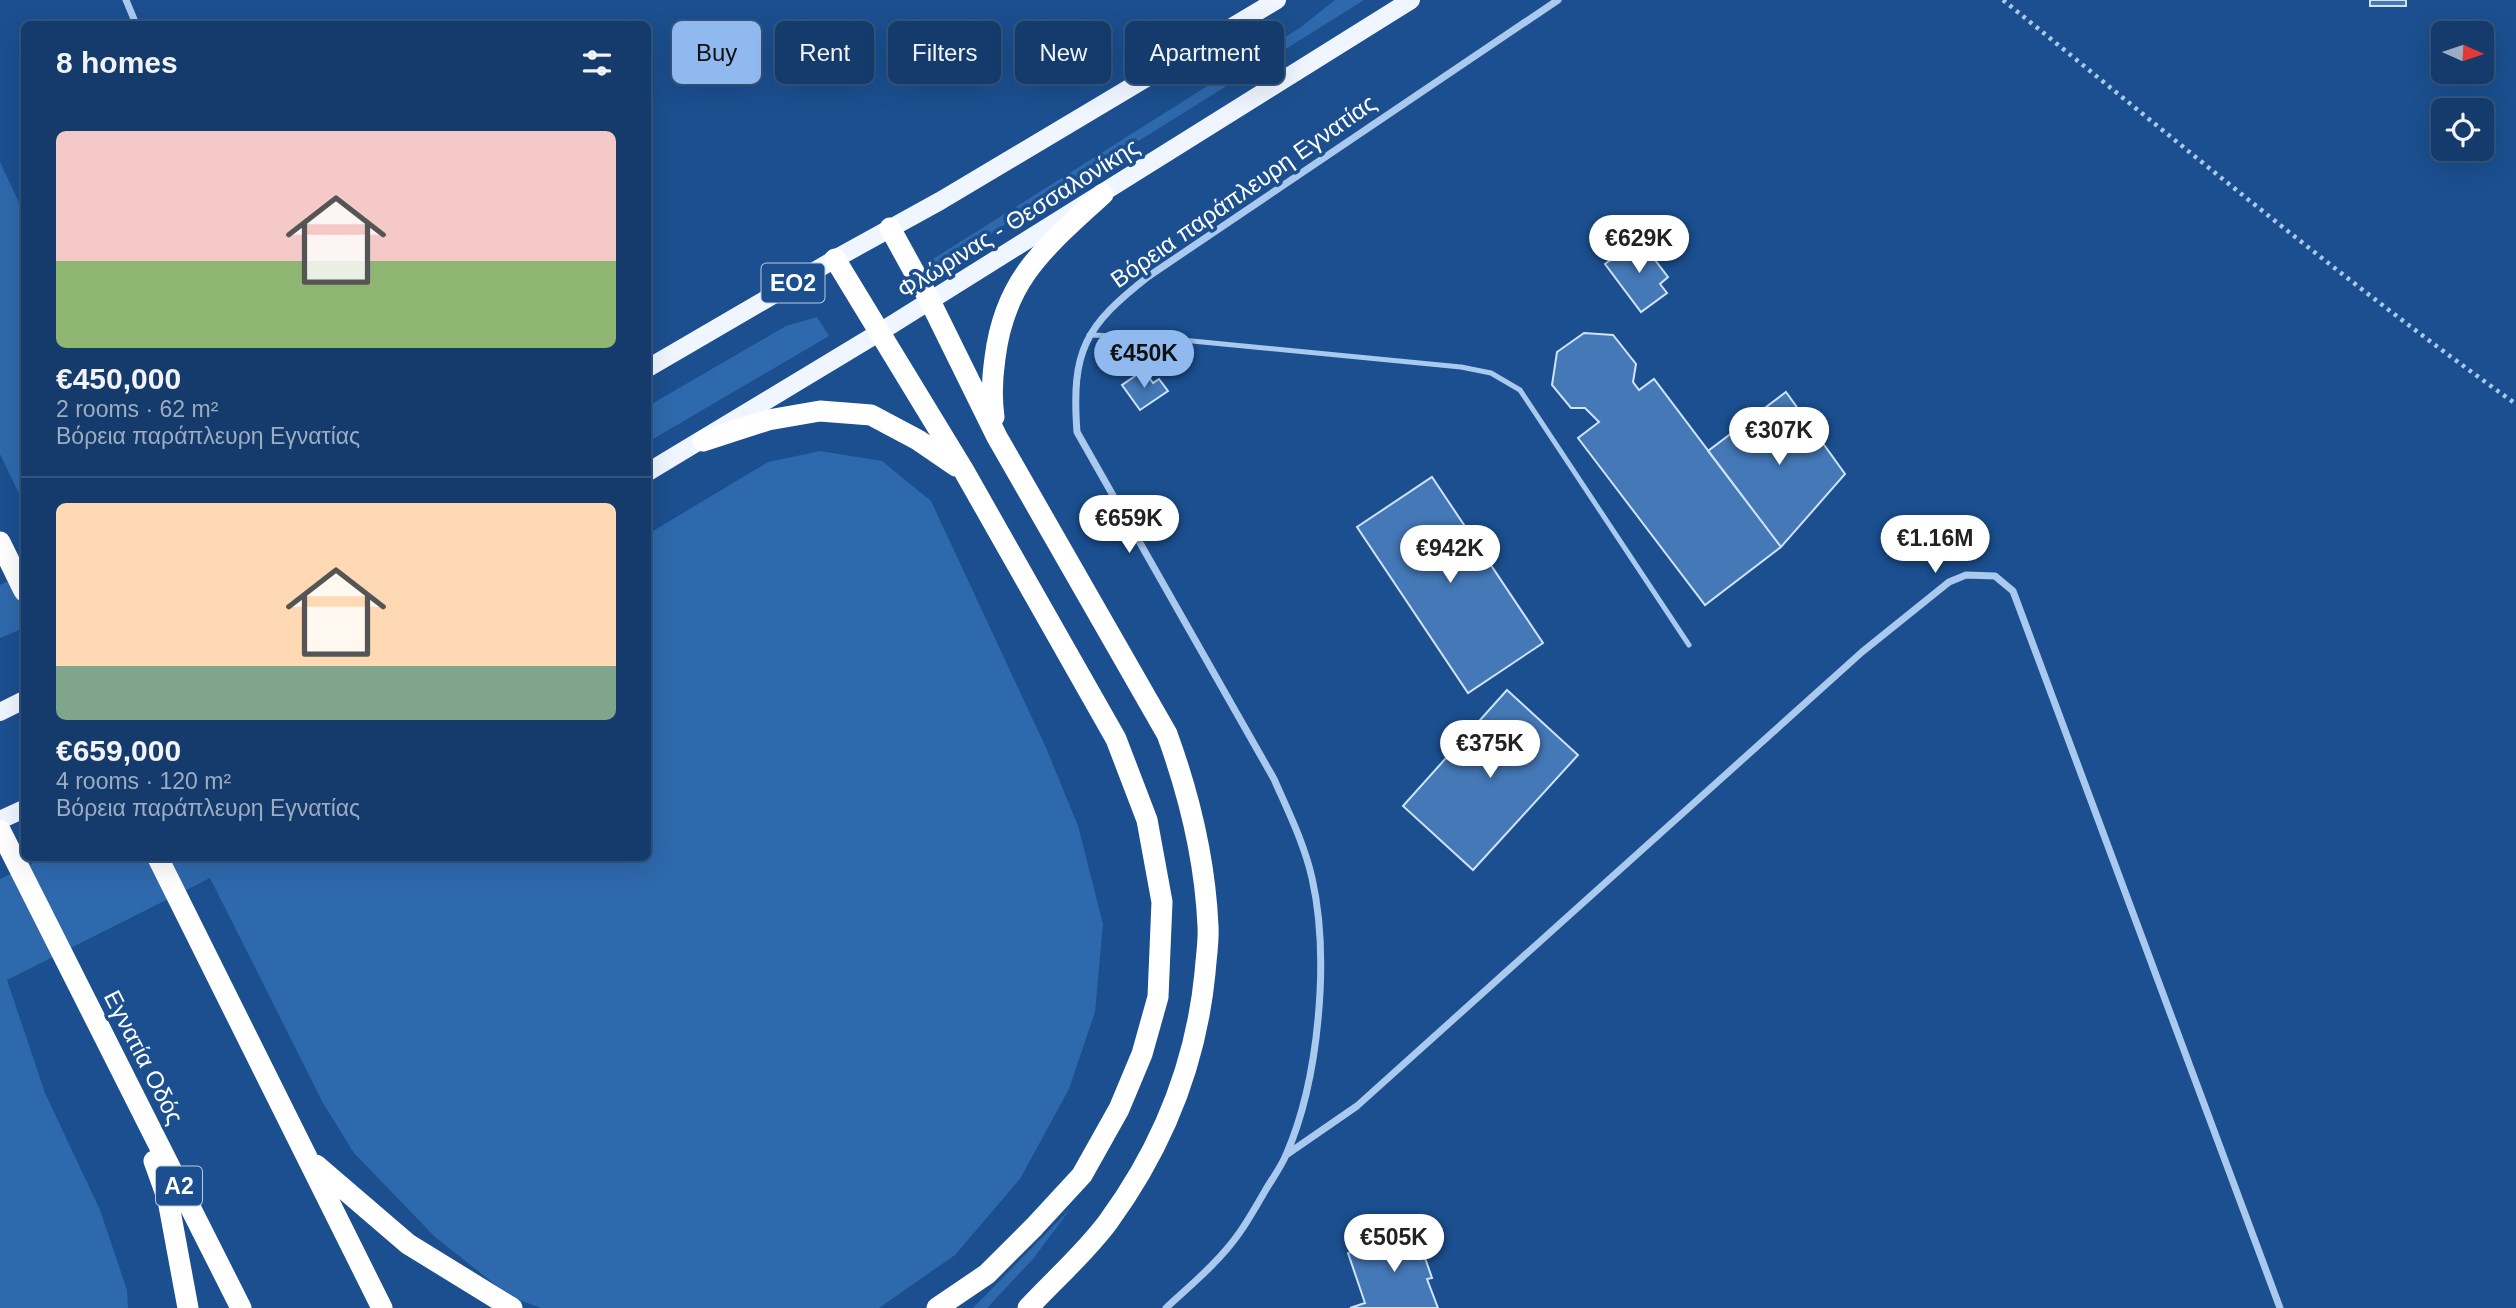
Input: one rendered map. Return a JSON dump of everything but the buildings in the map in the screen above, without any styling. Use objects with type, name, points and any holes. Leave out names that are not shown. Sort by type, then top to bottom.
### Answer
[{"type":"highway","points":[[997,436],[990,393],[998,331],[1017,284],[1044,249],[1103,194]]},
{"type":"highway","points":[[890,228],[930,300],[997,436],[1167,734],[1195,823],[1209,928],[1196,1037],[1177,1097],[1148,1161],[1107,1224],[1028,1308]]},
{"type":"highway","points":[[835,259],[964,471],[1116,739],[1147,820],[1162,902],[1158,997],[1142,1054],[1119,1109],[1082,1175],[1063,1196],[987,1274],[937,1308]]},
{"type":"highway","points":[[703,440],[768,420],[820,411],[871,415],[918,440],[964,471]]},
{"type":"highway","points":[[0,542],[21,584]]},
{"type":"highway","name":"Εγνατία Οδός","points":[[0,830],[241,1308]]},
{"type":"highway","points":[[159,861],[382,1308]]},
{"type":"highway","points":[[118,1063],[168,1200],[188,1308]]},
{"type":"highway","points":[[307,1157],[408,1244],[512,1308]]},
{"type":"main road","name":"ΕΟ2","points":[[651,366],[940,201],[1277,0]]},
{"type":"main road","name":"Φλώρινας - Θεσσαλονίκης","points":[[651,470],[880,332],[1411,0]]},
{"type":"main road","points":[[0,712],[21,702]]},
{"type":"main road","points":[[0,820],[21,810]]},
{"type":"street","points":[[125,0],[135,21]]},
{"type":"street","name":"Βόρεια παράπλευρη Εγνατίας","points":[[1166,1308],[1208,1270],[1240,1233],[1286,1155],[1301,1112],[1311,1066],[1319,1000],[1320,929],[1311,877],[1295,827],[1274,779],[1077,432],[1075,397],[1079,360],[1089,335],[1113,304],[1149,276],[1558,0]]},
{"type":"street","points":[[1286,1155],[1357,1106],[1862,652],[1949,582],[1966,575],[1995,576],[2012,590],[2280,1308]]},
{"type":"lane","points":[[1089,335],[1205,342],[1461,367],[1491,373],[1520,390],[1689,645]]},
{"type":"path","points":[[2003,0],[2240,193],[2437,348],[2516,404]]},
{"type":"shaded area","points":[[1335,0],[1364,0],[1284,50],[1284,38]]},
{"type":"shaded area","points":[[1211,84],[1230,84],[939,266],[933,259]]},
{"type":"shaded area","points":[[0,162],[21,207],[21,498],[0,454]]},
{"type":"shaded area","points":[[817,317],[829,336],[651,440],[651,404],[786,326]]},
{"type":"shaded area","points":[[820,451],[882,461],[931,501],[1047,750],[1078,826],[1103,924],[1095,1012],[1069,1089],[1020,1179],[955,1255],[879,1308],[541,1308],[511,1297],[435,1237],[354,1153],[323,1103],[210,878],[7,980],[45,1093],[100,1210],[127,1290],[128,1308],[0,1308],[0,879],[38,861],[651,861],[651,532],[768,462]]},
{"type":"shaded area","points":[[21,574],[21,629],[0,638],[0,585]]},
{"type":"shaded area","points":[[1071,1208],[1033,1259],[987,1308],[973,1308]]}]
